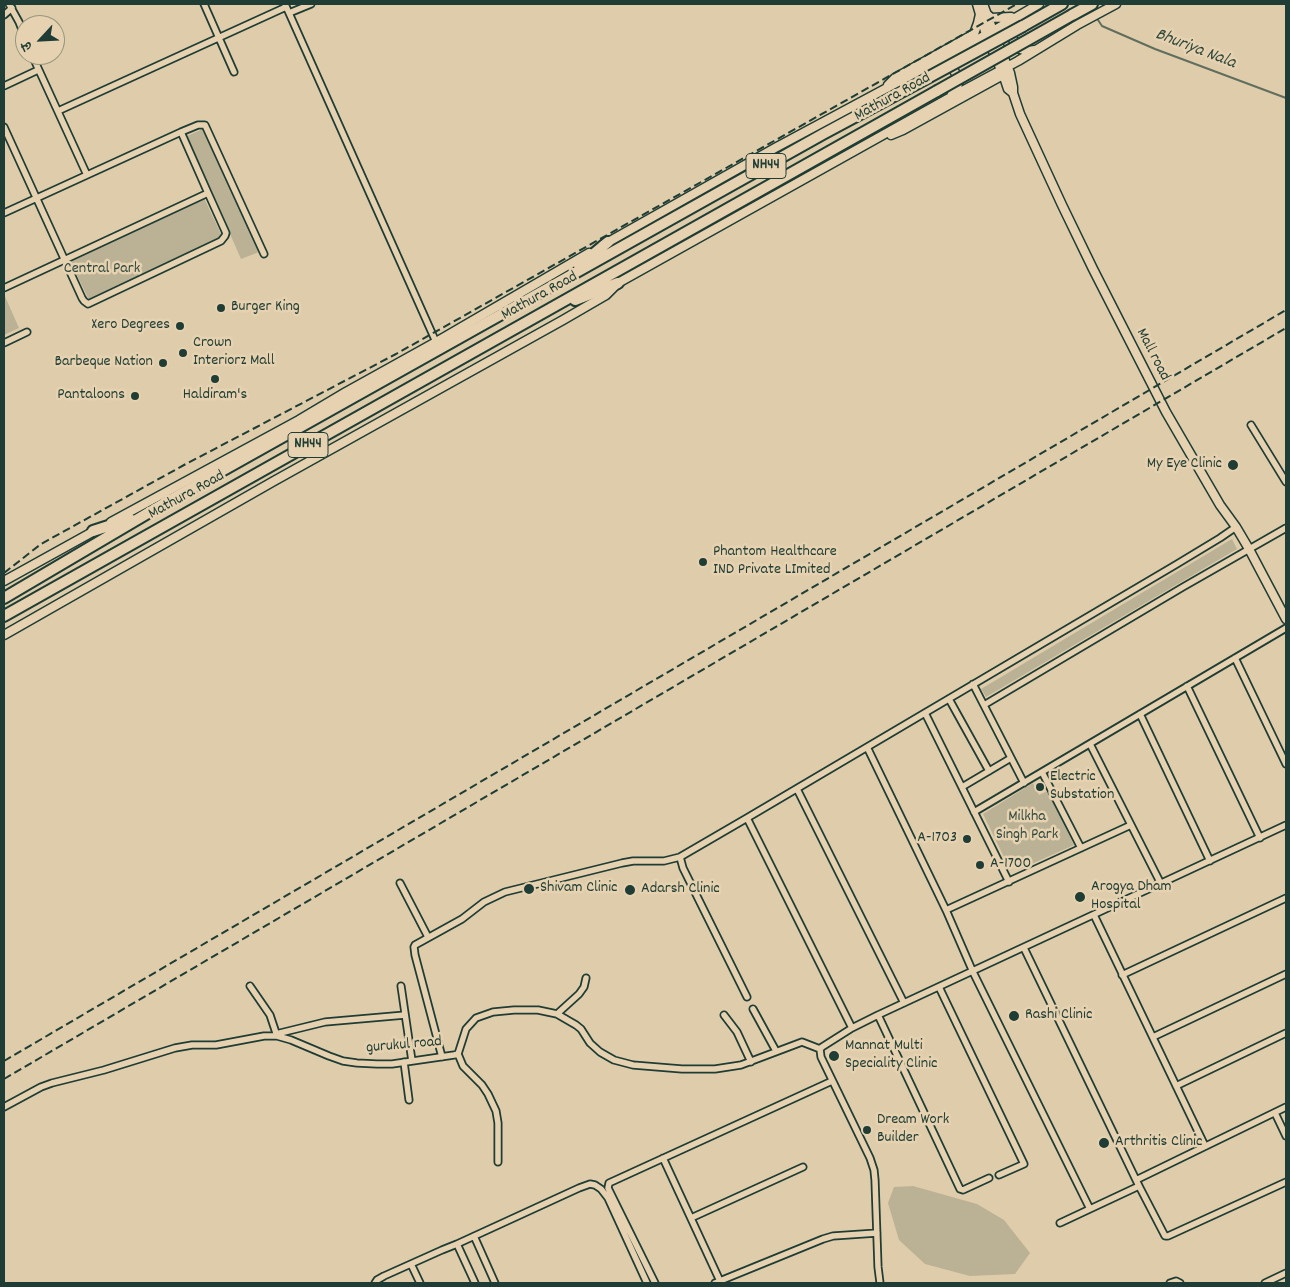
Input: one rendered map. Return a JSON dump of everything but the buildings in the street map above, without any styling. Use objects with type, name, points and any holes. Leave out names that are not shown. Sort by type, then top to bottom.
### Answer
[{"type":"highway","name":"Mathura Road","points":[[4,598],[147,514],[559,282],[823,134],[1062,4]]},
{"type":"highway","name":"Mathura Road","points":[[4,616],[1092,4]]},
{"type":"highway","points":[[559,282],[608,242]]},
{"type":"highway","points":[[552,308],[618,283]]},
{"type":"highway","points":[[93,531],[147,514]]},
{"type":"main road","name":"Mall road","points":[[977,4],[983,14],[1004,70],[1008,89],[1013,93],[1020,114],[1062,205],[1166,412],[1220,505],[1249,549],[1286,619]]},
{"type":"main road","name":"Mall road","points":[[983,14],[984,4]]},
{"type":"main road","points":[[5,579],[267,438],[608,242],[1039,4]]},
{"type":"main road","points":[[847,154],[903,130],[1116,4]]},
{"type":"main road","points":[[877,94],[895,78],[974,34],[983,14],[991,18],[1000,19],[1022,14]]},
{"type":"main road","points":[[1022,14],[1013,26],[1012,36],[1014,42],[1020,49],[1026,51],[1037,50]]},
{"type":"main road","points":[[929,66],[945,65],[956,74],[958,82],[956,89],[949,98]]},
{"type":"main road","points":[[4,634],[563,320],[606,295],[618,283],[847,154],[1004,70]]},
{"type":"street","points":[[204,4],[234,72]]},
{"type":"street","points":[[58,111],[287,8],[311,4]]},
{"type":"street","points":[[4,15],[10,6]]},
{"type":"street","points":[[287,8],[436,342]]},
{"type":"street","points":[[36,65],[87,175]]},
{"type":"street","points":[[4,86],[38,70]]},
{"type":"street","points":[[4,213],[180,132],[198,125],[205,125],[264,254]]},
{"type":"street","points":[[4,127],[6,139],[84,301],[88,304],[224,238],[226,233],[180,132]]},
{"type":"street","points":[[4,288],[208,192]]},
{"type":"street","points":[[4,343],[27,332]]},
{"type":"street","points":[[1251,425],[1286,482]]},
{"type":"street","points":[[442,1057],[415,956],[414,947],[416,945],[462,919],[484,902],[505,892],[617,864],[633,861],[664,861],[680,857],[867,748],[1236,527]]},
{"type":"street","points":[[984,705],[1286,528]]},
{"type":"street","points":[[974,812],[1286,628]]},
{"type":"street","points":[[1235,658],[1286,764]]},
{"type":"street","points":[[973,684],[1024,783]]},
{"type":"street","points":[[1187,686],[1260,838]]},
{"type":"street","points":[[949,699],[989,771]]},
{"type":"street","points":[[925,713],[1009,882]]},
{"type":"street","points":[[1140,714],[1210,861]]},
{"type":"street","points":[[1090,744],[1161,884]]},
{"type":"street","points":[[867,748],[946,910],[973,972],[1090,1209]]},
{"type":"street","points":[[962,787],[1011,758]]},
{"type":"street","points":[[1042,772],[1081,848]]},
{"type":"street","points":[[797,789],[904,1003]]},
{"type":"street","points":[[747,818],[852,1028]]},
{"type":"street","points":[[946,910],[1131,825]]},
{"type":"street","points":[[880,1283],[875,1180],[872,1164],[821,1057],[820,1048],[852,1028],[878,1015],[1286,825]]},
{"type":"street","points":[[680,857],[683,868],[747,997]]},
{"type":"street","points":[[400,883],[428,937]]},
{"type":"street","points":[[1122,975],[1286,898]]},
{"type":"street","points":[[1094,915],[1205,1146]]},
{"type":"street","points":[[1024,948],[1164,1235],[1168,1236],[1286,1182]]},
{"type":"street","points":[[1153,1038],[1286,974]]},
{"type":"street","points":[[557,1014],[579,994],[585,985],[586,978]]},
{"type":"street","points":[[250,986],[272,1019],[276,1035],[325,1022],[405,1015]]},
{"type":"street","points":[[401,986],[412,1061]]},
{"type":"street","points":[[939,987],[1024,1164],[999,1175]]},
{"type":"street","name":"gurukul road","points":[[4,1107],[46,1085],[104,1070],[175,1048],[192,1045],[216,1045],[264,1036],[276,1035],[343,1061],[357,1063],[404,1062],[458,1054],[466,1030],[476,1018],[493,1012],[514,1010],[538,1010],[557,1014],[581,1029],[590,1044],[600,1052],[621,1062],[633,1065],[715,1069],[751,1062],[802,1042],[820,1048]]},
{"type":"street","points":[[753,1010],[776,1051]]},
{"type":"street","points":[[724,1015],[737,1032],[751,1062]]},
{"type":"street","points":[[878,1015],[960,1189],[963,1190],[989,1178]]},
{"type":"street","points":[[1176,1086],[1286,1033]]},
{"type":"street","points":[[458,1054],[463,1066],[482,1085],[496,1111],[498,1162]]},
{"type":"street","points":[[404,1062],[409,1100]]},
{"type":"street","points":[[656,1283],[608,1188],[608,1184],[832,1081]]},
{"type":"street","points":[[1136,1180],[1286,1107]]},
{"type":"street","points":[[1275,1113],[1286,1136]]},
{"type":"street","points":[[663,1158],[718,1282],[823,1239],[833,1236],[877,1233]]},
{"type":"street","points":[[691,1218],[803,1167]]},
{"type":"street","points":[[375,1283],[384,1276],[590,1184],[601,1189],[608,1198],[647,1283]]},
{"type":"street","points":[[1060,1223],[1139,1186]]},
{"type":"street","points":[[474,1236],[494,1283]]},
{"type":"street","points":[[457,1244],[475,1283]]},
{"type":"street","points":[[411,1264],[420,1283]]},
{"type":"street","points":[[1265,1283],[1286,1273]]},
{"type":"street","points":[[1170,1283],[1180,1283]]},
{"type":"green space","points":[[203,129],[259,252],[241,259],[187,136]]},
{"type":"green space","name":"Central Park","points":[[204,198],[222,236],[89,300],[70,261]]},
{"type":"green space","points":[[4,294],[19,328],[4,335]]},
{"type":"green space","points":[[1232,539],[1237,549],[986,697],[981,689]]},
{"type":"green space","name":"Milkha Singh Park","points":[[1033,783],[1039,795],[1048,791],[1074,845],[1018,870],[1013,860],[1007,863],[983,814]]},
{"type":"green space","points":[[913,1186],[977,1204],[1004,1220],[1030,1253],[1015,1274],[970,1276],[925,1264],[899,1240],[888,1203],[894,1187]]},
{"type":"waterway","name":"Bhuriya Nala","points":[[1098,20],[1102,26],[1155,49],[1286,98]]},
{"type":"railway","points":[[4,573],[41,544],[184,465],[396,354],[1017,4]]},
{"type":"railway","points":[[4,1061],[1286,310]]},
{"type":"railway","points":[[4,1079],[1286,328]]},
{"type":"place","name":"Burger King","points":[[221,308]]},
{"type":"place","name":"Xero Degrees","points":[[180,326]]},
{"type":"place","name":"Crown Interiorz Mall","points":[[183,353]]},
{"type":"place","name":"Barbeque Nation","points":[[163,363]]},
{"type":"place","name":"Haldiram's","points":[[215,379]]},
{"type":"place","name":"Pantaloons","points":[[135,396]]},
{"type":"place","name":"My Eye Clinic","points":[[1233,465]]},
{"type":"place","name":"Phantom Healthcare IND Private LImited","points":[[703,562]]},
{"type":"place","name":"Electric Substation","points":[[1040,787]]},
{"type":"place","name":"A-1703","points":[[967,839]]},
{"type":"place","name":"A-1700","points":[[980,865]]},
{"type":"place","name":"Shivam Clinic","points":[[529,889]]},
{"type":"place","name":"Adarsh Clinic","points":[[630,890]]},
{"type":"place","name":"Arogya Dham Hospital","points":[[1080,897]]},
{"type":"place","name":"Rashi Clinic","points":[[1014,1016]]},
{"type":"place","name":"Mannat Multi Speciality Clinic","points":[[834,1056]]},
{"type":"place","name":"Dream Work Builder","points":[[867,1130]]},
{"type":"place","name":"Arthritis Clinic","points":[[1104,1143]]}]
